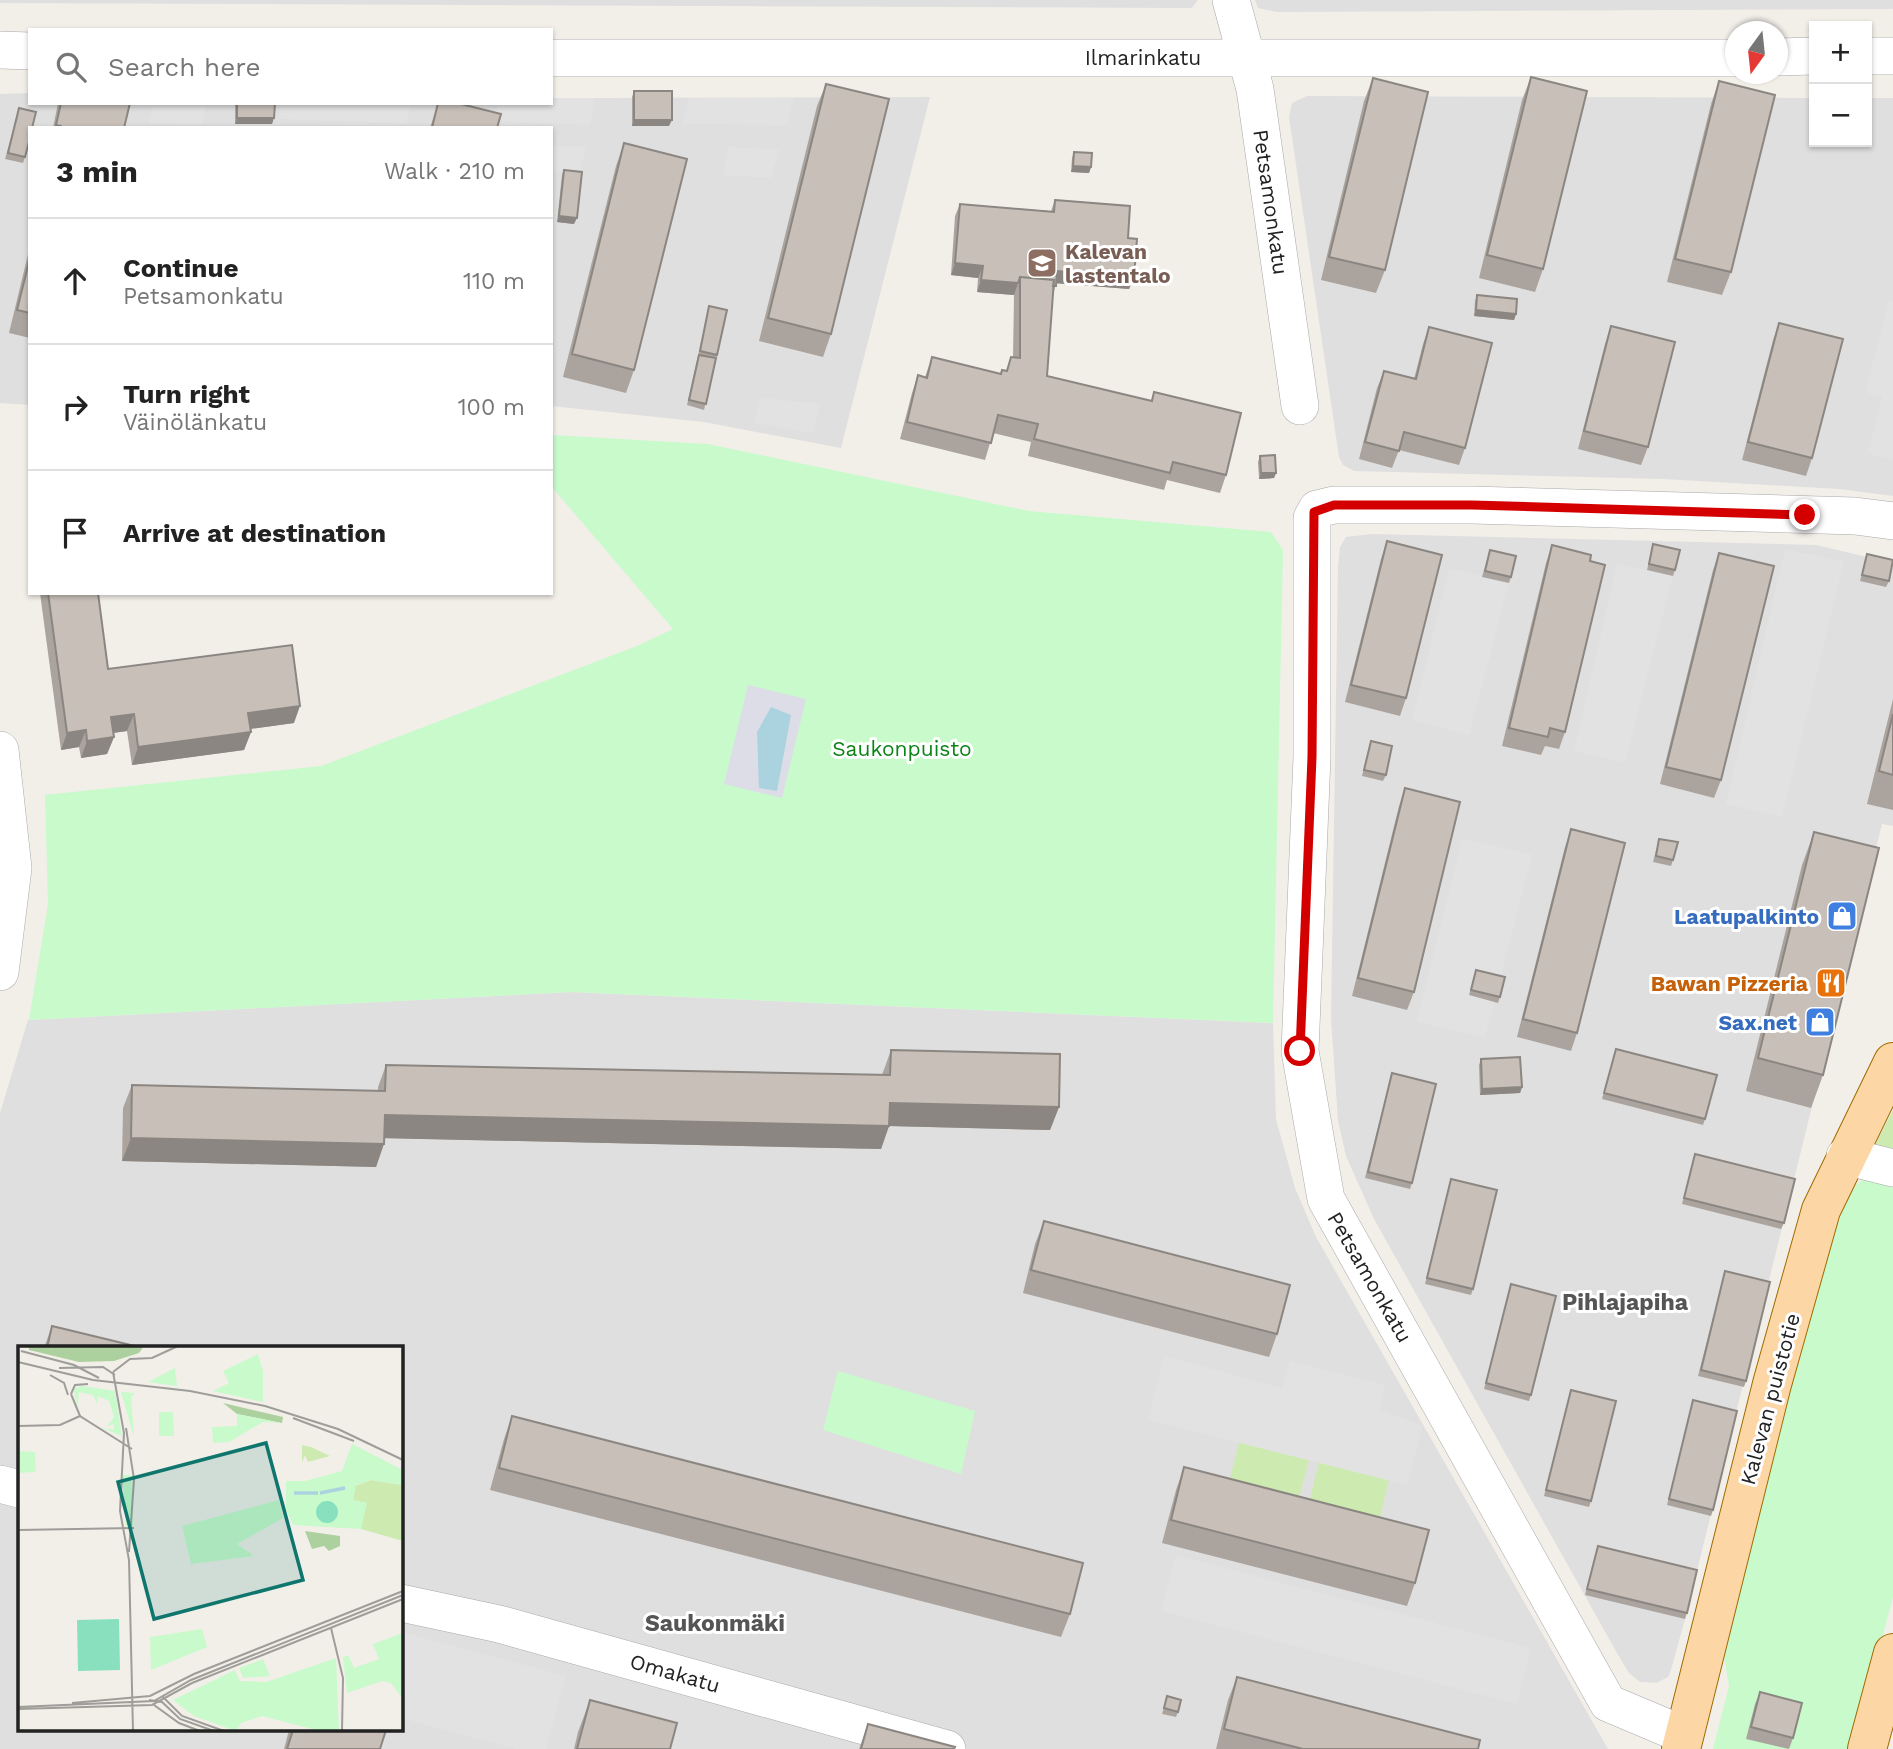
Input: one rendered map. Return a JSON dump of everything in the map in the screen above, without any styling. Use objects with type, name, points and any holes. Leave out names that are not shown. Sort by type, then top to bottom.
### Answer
[{"type":"main road","name":"Kalevan puistotie","points":[[1682,1742],[1772,1384],[1821,1210],[1893,1062]]},
{"type":"main road","points":[[1867,1749],[1893,1653]]},
{"type":"street","name":"Petsamonkatu","points":[[1231,0],[1255,89],[1300,406]]},
{"type":"street","points":[[0,50],[28,51]]},
{"type":"street","points":[[1788,57],[1809,56]]},
{"type":"street","points":[[1872,56],[1893,56]]},
{"type":"street","name":"Ilmarinkatu","points":[[553,58],[1725,58]]},
{"type":"street","name":"Petsamonkatu","points":[[1682,1742],[1608,1703],[1326,1199],[1300,1051],[1312,757],[1314,512],[1334,505],[1472,505],[1855,516],[1893,521]]},
{"type":"street","points":[[0,750],[13,868],[0,972]]},
{"type":"street","points":[[1846,1156],[1893,1168]]},
{"type":"street","points":[[0,1484],[18,1489]]},
{"type":"street","name":"Omakatu","points":[[402,1603],[499,1624],[947,1749]]},
{"type":"shaded area","points":[[0,0],[1198,0],[1192,8],[1182,8],[0,3]]},
{"type":"shaded area","points":[[1255,0],[1893,0],[1893,9],[1277,12],[1258,8]]},
{"type":"shaded area","points":[[28,93],[28,105],[553,105],[553,103],[587,98],[930,97],[841,448],[704,422],[553,406],[553,126],[28,126],[28,405],[0,403],[0,94]]},
{"type":"shaded area","points":[[1307,96],[1809,98],[1809,147],[1872,147],[1872,98],[1893,98],[1893,496],[1839,489],[1663,479],[1354,471],[1343,465],[1339,457],[1289,117],[1292,103]]},
{"type":"shaded area","points":[[553,98],[595,98],[590,125],[495,121],[498,105],[553,105]]},
{"type":"shaded area","points":[[689,98],[794,98],[787,125],[682,124]]},
{"type":"shaded area","points":[[153,105],[206,105],[202,124],[150,123]]},
{"type":"shaded area","points":[[281,105],[410,105],[406,123],[279,119]]},
{"type":"shaded area","points":[[553,146],[586,147],[580,172],[553,171]]},
{"type":"shaded area","points":[[728,147],[779,150],[771,178],[723,175]]},
{"type":"shaded area","points":[[1889,301],[1893,302],[1893,461],[1868,453],[1882,397],[1865,392]]},
{"type":"shaded area","points":[[761,398],[820,404],[813,433],[754,423]]},
{"type":"shaded area","points":[[1372,534],[1816,545],[1893,563],[1893,826],[1882,824],[1685,1619],[1668,1677],[1656,1683],[1640,1682],[1629,1673],[1617,1653],[1374,1219],[1346,1156],[1338,1121],[1331,1018],[1338,567],[1340,547],[1346,537]]},
{"type":"shaded area","points":[[1785,549],[1844,562],[1782,817],[1726,804]]},
{"type":"shaded area","points":[[1617,564],[1673,576],[1625,763],[1574,751]]},
{"type":"shaded area","points":[[1449,568],[1509,583],[1469,735],[1412,720]]},
{"type":"shaded area","points":[[748,685],[806,699],[782,798],[724,784]]},
{"type":"shaded area","points":[[1462,838],[1532,855],[1485,1038],[1417,1022]]},
{"type":"shaded area","points":[[571,992],[1273,1023],[1276,1119],[1295,1188],[1316,1237],[1608,1749],[0,1749],[0,1113],[28,1020]]},
{"type":"shaded area","points":[[1164,1356],[1282,1388],[1290,1361],[1385,1385],[1380,1410],[1423,1426],[1407,1485],[1148,1420]]},
{"type":"shaded area","points":[[1176,1555],[1531,1648],[1517,1704],[1161,1611]]},
{"type":"shaded area","points":[[402,1632],[566,1676],[546,1749],[516,1749],[402,1718]]},
{"type":"green space","name":"Saukonpuisto","points":[[553,435],[708,444],[1029,511],[1271,532],[1283,550],[1273,1023],[571,992],[29,1020],[48,904],[45,795],[321,766],[637,646],[673,629],[553,488]]},
{"type":"green space","points":[[1893,1110],[1893,1153],[1875,1145]]},
{"type":"green space","points":[[1875,1176],[1893,1178],[1893,1597],[1853,1749],[1713,1749],[1729,1686],[1724,1657],[1817,1280],[1850,1191],[1862,1180]]},
{"type":"green space","points":[[838,1371],[975,1411],[961,1474],[823,1430]]},
{"type":"green space","points":[[1239,1442],[1309,1460],[1293,1520],[1224,1502]]},
{"type":"green space","points":[[1319,1462],[1389,1479],[1375,1541],[1304,1523]]},
{"type":"water","points":[[771,707],[791,715],[777,791],[759,788],[757,732]]},
{"type":"building","points":[[1531,77],[1587,91],[1543,269],[1487,255]]},
{"type":"building","points":[[1373,78],[1428,92],[1385,270],[1329,257]]},
{"type":"building","points":[[1719,81],[1775,95],[1731,272],[1675,259]]},
{"type":"building","points":[[826,84],[889,99],[831,334],[768,318]]},
{"type":"building","points":[[634,91],[672,91],[672,120],[634,120]]},
{"type":"building","points":[[61,105],[130,105],[124,126],[56,125]]},
{"type":"building","points":[[237,105],[275,105],[274,118],[237,118]]},
{"type":"building","points":[[438,105],[465,105],[501,114],[498,126],[432,126]]},
{"type":"building","points":[[19,108],[36,112],[32,126],[28,126],[25,157],[8,153]]},
{"type":"building","points":[[624,143],[687,159],[634,370],[572,354]]},
{"type":"building","points":[[1074,152],[1092,153],[1091,167],[1073,166]]},
{"type":"building","points":[[564,170],[582,172],[577,218],[559,216]]},
{"type":"building","name":"Kalevan lastentalo","points":[[1055,200],[1130,206],[1128,238],[1137,239],[1134,277],[1057,271],[1056,286],[1053,286],[1054,280],[1020,277],[1018,283],[981,280],[983,266],[955,263],[960,204],[1054,212]]},
{"type":"building","points":[[28,266],[28,313],[17,310]]},
{"type":"building","points":[[1020,277],[1054,280],[1047,376],[1152,401],[1154,392],[1241,413],[1226,475],[1173,462],[1170,473],[1034,439],[1038,424],[998,415],[991,443],[907,422],[918,375],[927,378],[932,357],[1001,374],[1002,370],[1007,371],[1011,357],[1020,358]]},
{"type":"building","points":[[1477,295],[1517,299],[1516,314],[1476,310]]},
{"type":"building","points":[[709,306],[727,310],[717,355],[700,351]]},
{"type":"building","points":[[1779,323],[1843,339],[1812,458],[1748,442]]},
{"type":"building","points":[[1611,326],[1675,342],[1648,447],[1584,431]]},
{"type":"building","points":[[1429,327],[1492,343],[1465,448],[1404,432],[1399,451],[1365,442],[1384,371],[1416,379]]},
{"type":"building","points":[[699,355],[716,358],[706,404],[689,400]]},
{"type":"building","points":[[1275,455],[1276,473],[1261,473],[1260,456]]},
{"type":"building","points":[[1387,541],[1442,555],[1406,698],[1351,685]]},
{"type":"building","points":[[1653,544],[1680,550],[1675,570],[1649,564]]},
{"type":"building","points":[[1552,545],[1591,555],[1590,561],[1605,565],[1565,732],[1550,728],[1548,737],[1509,728]]},
{"type":"building","points":[[1490,550],[1516,556],[1511,577],[1485,571]]},
{"type":"building","points":[[1719,553],[1774,566],[1721,780],[1666,767]]},
{"type":"building","points":[[1867,554],[1893,560],[1889,581],[1862,575]]},
{"type":"building","points":[[48,595],[98,595],[108,669],[292,645],[300,706],[248,713],[251,732],[138,747],[134,714],[111,717],[114,737],[87,741],[86,730],[67,733]]},
{"type":"building","points":[[1893,714],[1893,775],[1879,771]]},
{"type":"building","points":[[1371,741],[1392,746],[1386,775],[1364,770]]},
{"type":"building","points":[[1405,788],[1460,802],[1414,992],[1358,978]]},
{"type":"building","points":[[1571,829],[1625,843],[1577,1033],[1523,1019]]},
{"type":"building","points":[[1814,832],[1879,848],[1823,1075],[1758,1058]]},
{"type":"building","points":[[1659,839],[1678,842],[1673,860],[1656,856]]},
{"type":"building","points":[[1476,970],[1505,977],[1500,997],[1471,990]]},
{"type":"building","points":[[1616,1049],[1717,1075],[1705,1119],[1604,1093]]},
{"type":"building","points":[[891,1050],[1060,1054],[1059,1107],[890,1103],[889,1126],[385,1115],[384,1144],[131,1138],[132,1085],[385,1091],[386,1065],[890,1075]]},
{"type":"building","points":[[1520,1057],[1522,1087],[1482,1089],[1481,1059]]},
{"type":"building","points":[[1392,1073],[1436,1084],[1412,1183],[1368,1172]]},
{"type":"building","points":[[1695,1154],[1795,1179],[1784,1223],[1684,1198]]},
{"type":"building","points":[[1451,1179],[1497,1190],[1473,1289],[1427,1278]]},
{"type":"building","points":[[1044,1221],[1290,1285],[1277,1334],[1031,1270]]},
{"type":"building","points":[[1725,1271],[1770,1282],[1746,1381],[1701,1370]]},
{"type":"building","points":[[1511,1284],[1556,1296],[1531,1395],[1486,1383]]},
{"type":"building","points":[[52,1326],[135,1346],[47,1346]]},
{"type":"building","points":[[1571,1390],[1616,1401],[1591,1501],[1546,1490]]},
{"type":"building","points":[[1693,1400],[1737,1411],[1713,1510],[1669,1499]]},
{"type":"building","points":[[512,1416],[1083,1563],[1070,1614],[499,1468]]},
{"type":"building","points":[[1184,1467],[1429,1530],[1415,1583],[1171,1520]]},
{"type":"building","points":[[1598,1546],[1697,1570],[1687,1613],[1587,1589]]},
{"type":"building","points":[[1237,1677],[1480,1740],[1478,1749],[1303,1749],[1224,1729]]},
{"type":"building","points":[[1760,1692],[1802,1703],[1793,1738],[1751,1727]]},
{"type":"building","points":[[1167,1696],[1181,1700],[1178,1712],[1164,1708]]},
{"type":"building","points":[[590,1700],[677,1723],[670,1749],[577,1749]]},
{"type":"building","points":[[868,1724],[955,1747],[861,1749]]},
{"type":"building","points":[[292,1732],[385,1732],[380,1749],[287,1749]]},
{"type":"place","name":"Kalevan lastentalo","points":[[1042,263]]},
{"type":"place","name":"Laatupalkinto","points":[[1842,916]]},
{"type":"place","name":"Bawan Pizzeria","points":[[1831,983]]},
{"type":"place","name":"Sax.net","points":[[1820,1022]]},
{"type":"district","name":"Pihlajapiha","points":[[1625,1302]]},
{"type":"district","name":"Saukonmäki","points":[[715,1623]]},
{"type":"route","points":[[1300,1051],[1312,757],[1314,512],[1324,506],[1334,505],[1472,505],[1805,515]]}]
